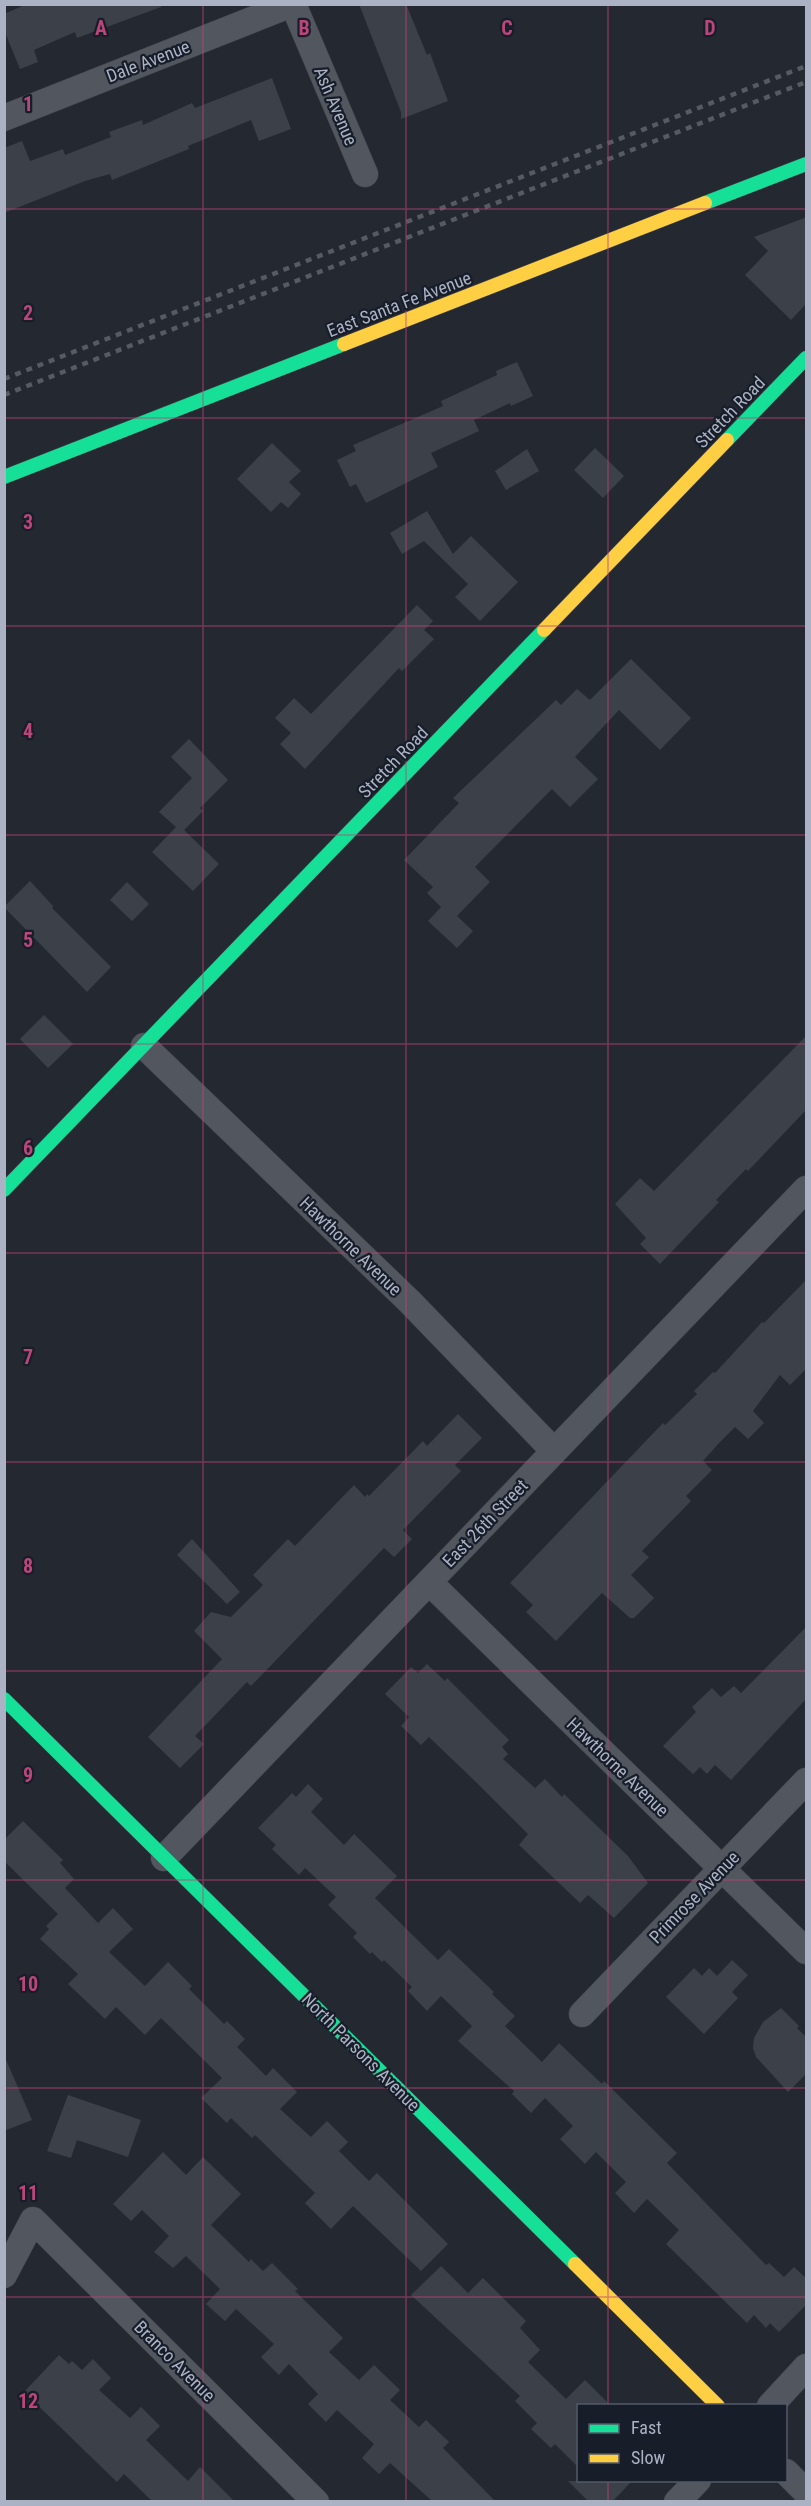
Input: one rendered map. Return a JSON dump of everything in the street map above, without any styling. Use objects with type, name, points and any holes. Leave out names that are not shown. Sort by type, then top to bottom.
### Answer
[{"type":"street","name":"Dale Avenue","points":[[4,118],[293,4]]},
{"type":"street","name":"Ash Avenue","points":[[293,4],[365,174]]},
{"type":"street","name":"East Santa Fe Avenue","points":[[4,477],[807,164]]},
{"type":"street","name":"Stretch Road","points":[[4,1190],[807,358]]},
{"type":"street","name":"Hawthorne Avenue","points":[[144,1046],[410,1302],[554,1451]]},
{"type":"street","name":"East 26th Street","points":[[164,1858],[807,1189]]},
{"type":"street","name":"Hawthorne Avenue","points":[[429,1582],[807,1951]]},
{"type":"street","name":"North Parsons Avenue","points":[[4,1699],[716,2404]]},
{"type":"street","name":"Primrose Avenue","points":[[582,2014],[807,1780]]},
{"type":"street","name":"Branco Avenue","points":[[4,2276],[33,2220],[316,2502]]},
{"type":"street","points":[[772,2404],[807,2367]]},
{"type":"street","points":[[787,2473],[807,2492]]},
{"type":"street","points":[[677,2502],[697,2482]]},
{"type":"building","points":[[27,4],[161,4],[161,7],[77,38],[75,32],[34,50],[38,62],[20,69],[4,30],[4,14]]},
{"type":"building","points":[[359,4],[406,4],[427,55],[430,53],[448,101],[401,119],[401,112]]},
{"type":"building","points":[[272,78],[291,129],[259,141],[251,120],[188,146],[189,149],[112,180],[110,174],[85,181],[4,213],[4,148],[22,141],[30,161],[63,149],[65,155],[111,137],[109,132],[142,120],[143,125],[192,103],[195,108]]},
{"type":"building","points":[[807,217],[807,303],[791,320],[745,275],[768,251],[754,237]]},
{"type":"building","points":[[517,362],[533,396],[511,406],[510,403],[474,420],[479,431],[431,453],[438,467],[366,503],[356,484],[350,487],[337,460],[356,451],[353,445],[443,406],[441,401],[497,375],[496,371]]},
{"type":"building","points":[[272,443],[301,471],[289,482],[301,494],[288,508],[281,502],[271,512],[237,479]]},
{"type":"building","points":[[595,448],[624,476],[603,498],[574,470]]},
{"type":"building","points":[[527,449],[539,471],[506,490],[495,471]]},
{"type":"building","points":[[427,511],[453,554],[471,536],[518,582],[480,621],[455,597],[468,584],[424,541],[402,554],[390,533]]},
{"type":"building","points":[[417,605],[433,621],[424,630],[434,639],[402,671],[399,668],[305,769],[280,744],[291,733],[275,718],[294,698],[311,714]]},
{"type":"building","points":[[631,659],[691,718],[660,750],[619,710],[575,757],[598,779],[570,807],[552,789],[475,867],[490,882],[457,916],[473,931],[457,948],[428,921],[441,907],[427,893],[433,887],[404,860],[459,803],[453,798],[556,700],[561,705],[577,689],[590,700]]},
{"type":"building","points":[[189,739],[228,780],[200,808],[203,811],[184,830],[219,864],[193,891],[152,852],[176,827],[159,812],[192,778],[171,757]]},
{"type":"building","points":[[30,881],[53,906],[52,908],[111,967],[87,992],[4,907]]},
{"type":"building","points":[[127,882],[149,904],[132,921],[110,900]]},
{"type":"building","points":[[44,1015],[73,1044],[48,1068],[20,1039]]},
{"type":"building","points":[[807,1035],[807,1109],[748,1171],[746,1169],[716,1200],[719,1202],[660,1264],[640,1244],[646,1238],[615,1204],[640,1178],[654,1191]]},
{"type":"building","points":[[807,1279],[807,1368],[790,1385],[780,1375],[753,1411],[764,1423],[748,1439],[735,1427],[720,1442],[703,1461],[712,1470],[686,1496],[691,1501],[642,1551],[649,1557],[631,1575],[654,1598],[634,1618],[630,1618],[602,1593],[556,1641],[526,1612],[533,1605],[510,1583],[663,1423],[665,1425],[697,1394],[694,1391],[713,1372],[715,1373],[762,1322],[764,1323]]},
{"type":"building","points":[[458,1414],[482,1438],[455,1465],[461,1471],[403,1530],[412,1539],[394,1557],[384,1548],[251,1686],[247,1682],[195,1736],[204,1744],[180,1768],[148,1737],[222,1659],[194,1631],[211,1612],[231,1617],[263,1585],[253,1575],[288,1539],[295,1546],[354,1485],[365,1497],[367,1494],[369,1496],[423,1441],[427,1446]]},
{"type":"building","points":[[192,1539],[240,1592],[227,1604],[177,1555]]},
{"type":"building","points":[[807,1626],[807,1698],[731,1780],[715,1765],[707,1774],[700,1767],[693,1774],[663,1746],[696,1712],[692,1707],[712,1688],[721,1697],[734,1686],[741,1693]]},
{"type":"building","points":[[427,1664],[445,1681],[447,1678],[509,1740],[502,1747],[508,1754],[503,1759],[535,1788],[545,1779],[562,1797],[564,1794],[628,1856],[648,1883],[614,1918],[588,1895],[580,1903],[519,1845],[528,1834],[479,1785],[429,1737],[421,1745],[401,1726],[409,1717],[385,1694],[411,1667],[418,1673]]},
{"type":"building","points":[[308,1784],[323,1799],[311,1812],[344,1845],[354,1834],[397,1876],[375,1898],[438,1960],[449,1949],[494,1992],[492,1994],[515,2016],[505,2026],[542,2062],[559,2043],[602,2084],[604,2081],[677,2153],[667,2163],[766,2265],[769,2263],[784,2277],[794,2267],[807,2279],[807,2304],[779,2332],[770,2323],[766,2328],[754,2315],[747,2323],[666,2244],[679,2230],[647,2199],[634,2213],[615,2193],[626,2182],[596,2152],[585,2164],[560,2139],[573,2126],[545,2098],[531,2113],[512,2094],[514,2091],[458,2041],[472,2026],[441,1996],[427,2011],[408,1991],[412,1987],[384,1960],[382,1962],[372,1952],[370,1954],[353,1937],[357,1933],[328,1905],[336,1897],[305,1868],[299,1875],[272,1849],[276,1845],[258,1828],[292,1793],[296,1797]]},
{"type":"building","points":[[23,1821],[63,1860],[60,1863],[74,1879],[65,1888],[98,1923],[113,1908],[133,1929],[109,1952],[145,1986],[168,1962],[192,1986],[189,1989],[224,2024],[227,2021],[245,2039],[237,2047],[266,2076],[273,2068],[297,2092],[280,2109],[311,2137],[327,2121],[348,2142],[339,2151],[369,2181],[377,2173],[448,2244],[421,2271],[353,2206],[331,2229],[305,2203],[315,2193],[255,2135],[252,2138],[231,2118],[227,2123],[201,2098],[222,2078],[161,2018],[145,2035],[116,2007],[105,2019],[68,1984],[78,1974],[40,1939],[49,1929],[46,1926],[58,1914],[4,1861],[4,1840]]},
{"type":"building","points":[[732,1960],[748,1975],[732,1992],[738,1998],[704,2034],[666,1997],[694,1968],[702,1976],[709,1968],[717,1976]]},
{"type":"building","points":[[781,2008],[799,2026],[797,2028],[807,2038],[807,2073],[788,2092],[756,2057],[753,2048],[754,2038],[763,2022]]},
{"type":"building","points":[[4,2055],[32,2120],[4,2131]]},
{"type":"building","points":[[68,2095],[141,2120],[128,2157],[77,2140],[71,2158],[47,2151]]},
{"type":"building","points":[[163,2152],[186,2175],[203,2157],[241,2194],[211,2225],[249,2262],[251,2259],[263,2271],[272,2263],[298,2289],[295,2291],[343,2338],[329,2352],[359,2380],[374,2365],[400,2390],[390,2400],[419,2427],[426,2420],[449,2442],[443,2448],[496,2502],[433,2502],[390,2463],[379,2474],[362,2458],[374,2444],[337,2410],[326,2422],[308,2404],[318,2394],[289,2364],[279,2375],[261,2357],[274,2344],[236,2309],[225,2321],[206,2304],[220,2289],[186,2256],[173,2268],[154,2252],[169,2236],[142,2210],[131,2221],[113,2204]]},
{"type":"building","points":[[441,2266],[468,2293],[483,2278],[526,2321],[520,2328],[540,2350],[528,2362],[566,2399],[585,2380],[609,2404],[577,2404],[577,2466],[555,2444],[551,2448],[531,2429],[537,2423],[515,2401],[520,2396],[411,2295]]},
{"type":"building","points":[[59,2355],[69,2364],[72,2361],[82,2370],[93,2359],[111,2378],[99,2390],[130,2418],[141,2407],[160,2426],[146,2440],[188,2481],[200,2467],[235,2502],[153,2502],[124,2474],[117,2482],[24,2392]]},
{"type":"building","points":[[568,2481],[631,2482],[612,2502],[589,2502]]},
{"type":"railway","points":[[4,379],[806,66]]},
{"type":"railway","points":[[4,395],[806,82]]},
{"type":"traffic: fast","points":[[705,203],[806,164]]},
{"type":"traffic: fast","points":[[4,477],[344,344]]},
{"type":"traffic: fast","points":[[727,440],[806,358]]},
{"type":"traffic: fast","points":[[4,1190],[544,630]]},
{"type":"traffic: fast","points":[[4,1699],[575,2264]]},
{"type":"traffic: slow","points":[[344,344],[705,203]]},
{"type":"traffic: slow","points":[[544,630],[727,440]]},
{"type":"traffic: slow","points":[[575,2264],[716,2404]]}]
